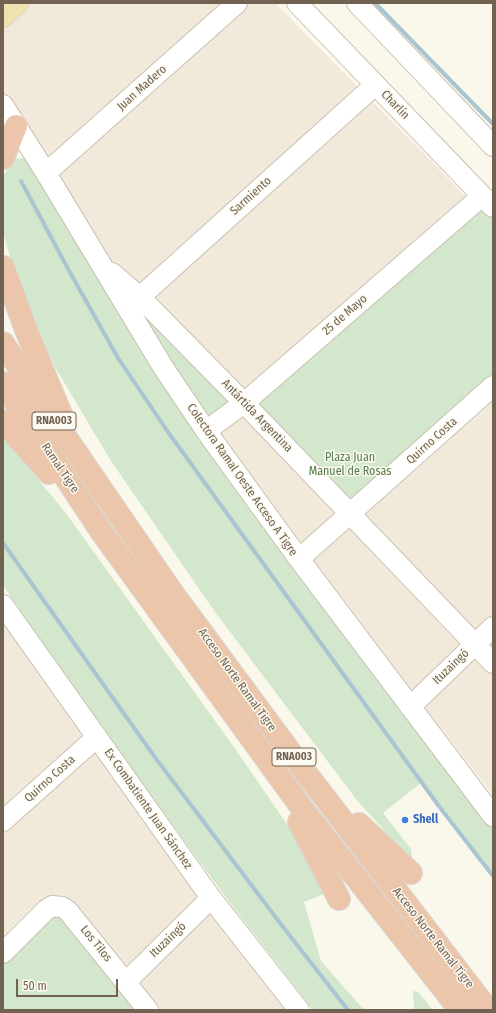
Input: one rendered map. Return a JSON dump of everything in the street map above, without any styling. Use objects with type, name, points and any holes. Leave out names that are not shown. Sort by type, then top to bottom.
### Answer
[{"type":"highway","points":[[3,158],[16,126]]},
{"type":"highway","points":[[3,267],[26,330],[62,417],[107,498]]},
{"type":"highway","name":"Ramal Tigre","points":[[3,343],[107,498]]},
{"type":"highway","name":"Ramal Tigre","points":[[3,383],[103,534]]},
{"type":"highway","points":[[3,421],[103,534]]},
{"type":"highway","name":"Acceso Norte Ramal Tigre","points":[[107,498],[174,595],[302,768],[491,1001]]},
{"type":"highway","name":"Acceso Norte Ramal Tigre","points":[[103,534],[304,811],[460,1010]]},
{"type":"highway","points":[[267,761],[338,899]]},
{"type":"highway","points":[[302,768],[411,872]]},
{"type":"highway","points":[[419,983],[449,1010]]},
{"type":"main road","points":[[3,16],[17,3]]},
{"type":"street","name":"Juan Madero","points":[[46,173],[237,3]]},
{"type":"street","name":"Charlín","points":[[297,3],[488,201]]},
{"type":"street","points":[[357,3],[493,146]]},
{"type":"street","name":"Sarmiento","points":[[134,302],[375,85]]},
{"type":"street","points":[[3,105],[46,173]]},
{"type":"street","name":"Antártida Argentina","points":[[46,173],[99,262],[134,302],[244,403],[493,663]]},
{"type":"street","name":"25 de Mayo","points":[[206,431],[244,403],[488,201]]},
{"type":"street","name":"Colectora Ramal Oeste Acceso A Tigre","points":[[134,302],[163,366],[206,431],[299,559],[493,816]]},
{"type":"street","name":"Quirno Costa","points":[[299,559],[493,386]]},
{"type":"street","name":"Ex Combatiente Juan Sánchez","points":[[5,612],[97,737],[211,898],[299,1010]]},
{"type":"street","name":"Ituzaingó","points":[[410,707],[493,627]]},
{"type":"street","name":"Quirno Costa","points":[[3,821],[97,737]]},
{"type":"street","name":"Ituzaingó","points":[[126,982],[211,898]]},
{"type":"street","name":"Los Tilos","points":[[3,953],[40,914],[52,906],[62,907],[68,910],[148,1010]]},
{"type":"shaded area","points":[[29,3],[275,3],[493,224],[493,795],[210,431],[249,403],[101,259],[3,92],[3,25]]},
{"type":"shaded area","points":[[3,616],[291,1010],[158,1010],[65,900],[51,896],[41,900],[29,910],[3,937]]},
{"type":"green space","points":[[24,158],[33,164],[456,780],[493,829],[493,878],[421,783],[383,813],[411,849],[412,861],[396,844],[356,799],[215,612],[111,461],[55,367],[21,295],[3,232],[3,177],[12,159]]},
{"type":"green space","name":"Plaza Juan Manuel de Rosas","points":[[482,208],[493,217],[493,376],[350,505],[254,403]]},
{"type":"green space","points":[[145,316],[147,316],[227,397],[227,406],[209,417],[204,415],[144,319]]},
{"type":"green space","points":[[3,437],[65,512],[236,750],[317,868],[329,892],[304,902],[321,961],[364,1010],[313,1010],[231,904],[72,689],[3,585]]},
{"type":"green space","points":[[52,915],[63,917],[141,1010],[3,1010],[3,964],[47,918]]},
{"type":"green space","points":[[413,991],[418,992],[433,1010],[415,1010]]},
{"type":"waterway","points":[[375,3],[493,124]]},
{"type":"waterway","points":[[21,181],[118,358],[168,432],[438,805],[493,876]]},
{"type":"waterway","points":[[3,543],[154,756],[283,927],[348,1010]]},
{"type":"place","name":"Shell","points":[[405,820]]}]
